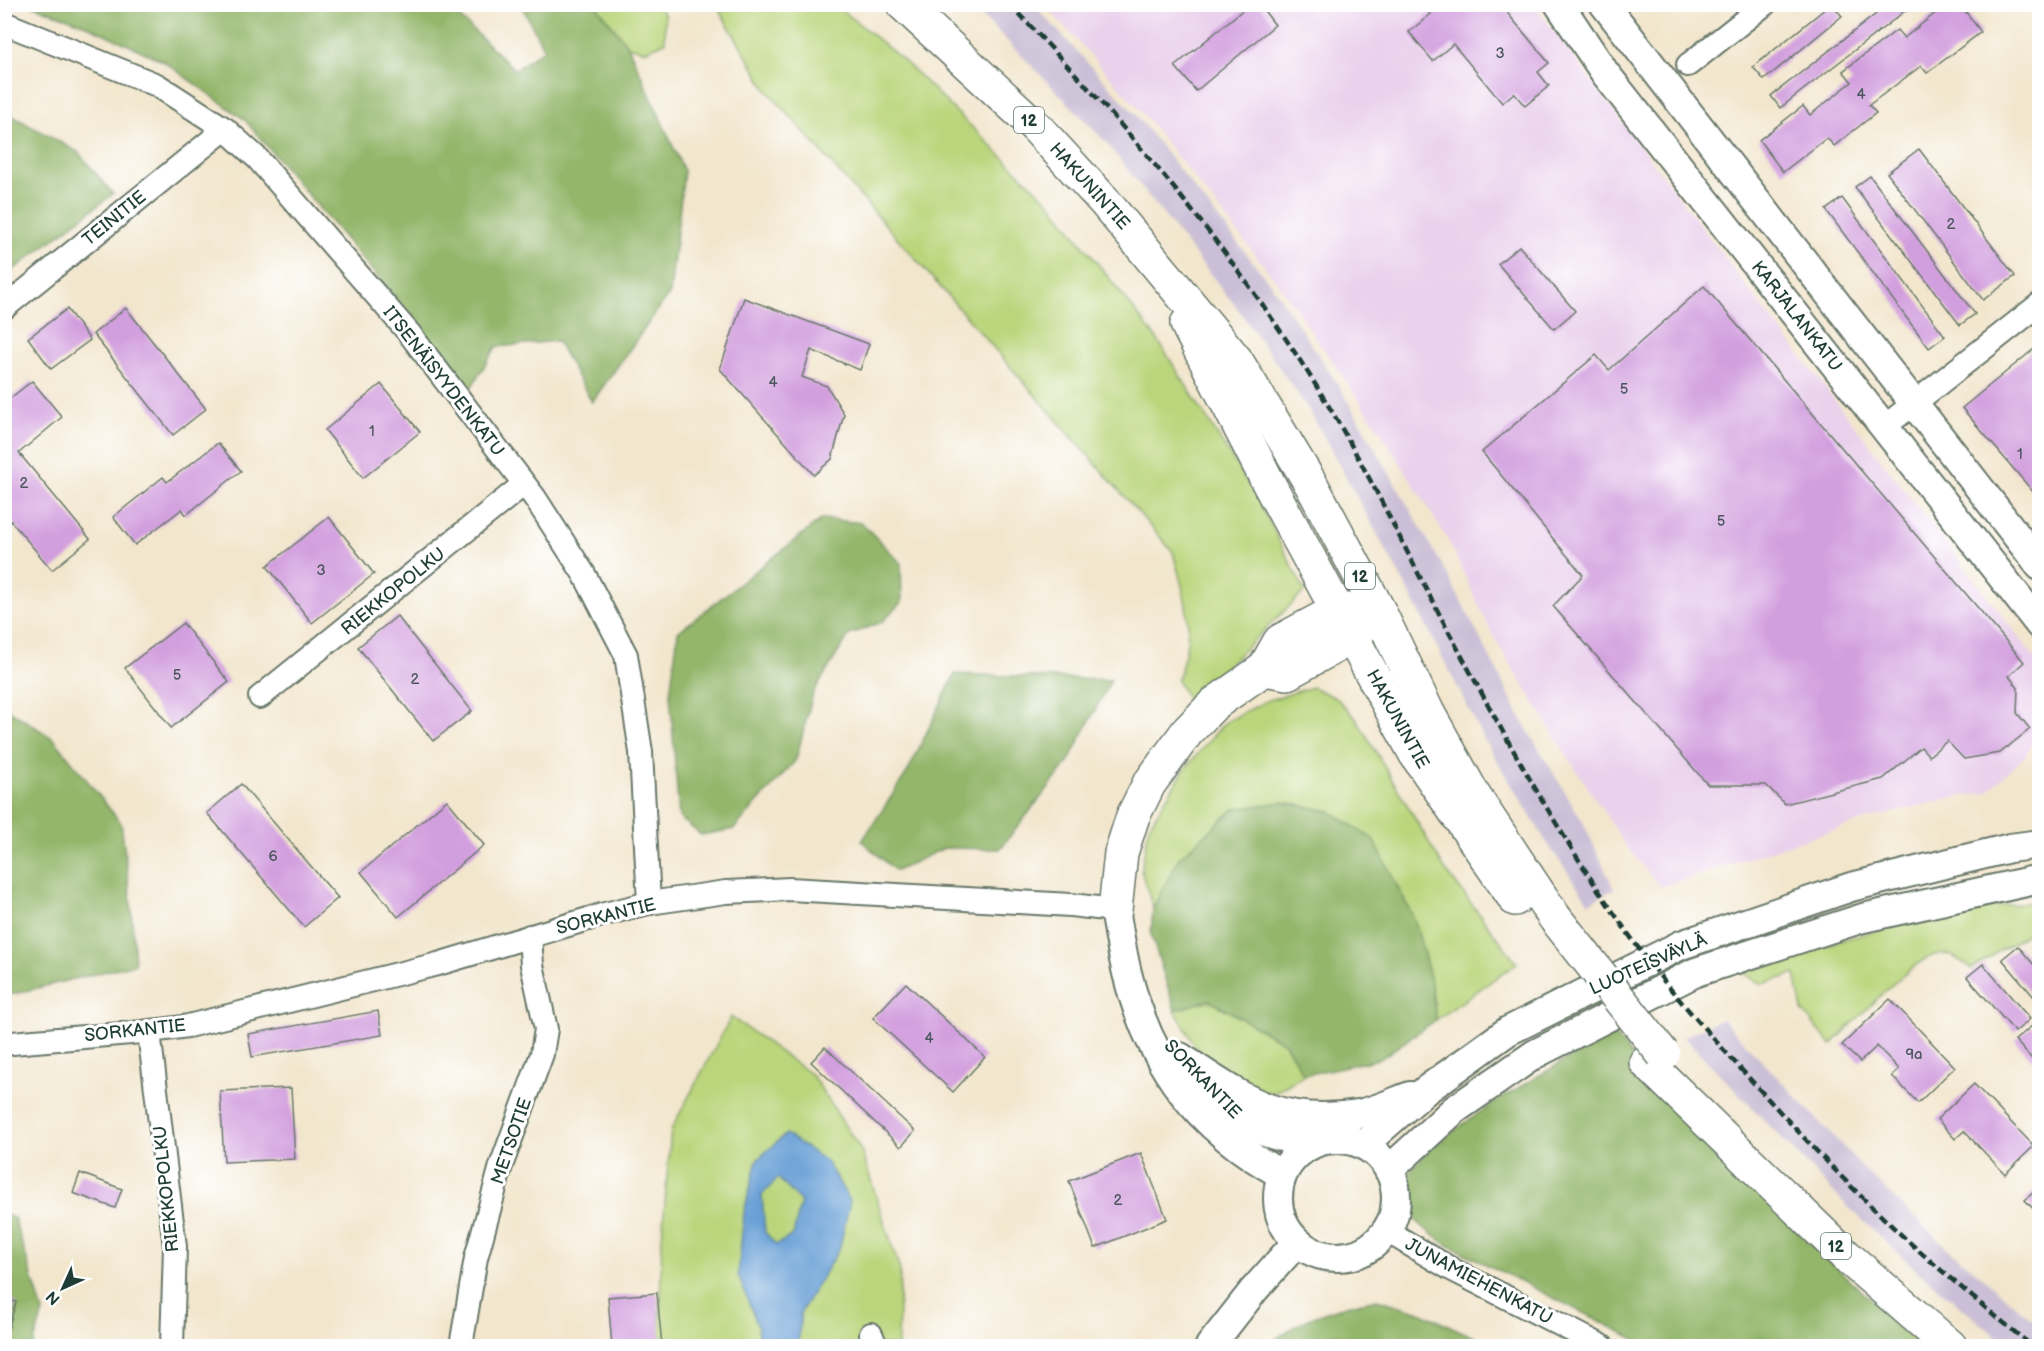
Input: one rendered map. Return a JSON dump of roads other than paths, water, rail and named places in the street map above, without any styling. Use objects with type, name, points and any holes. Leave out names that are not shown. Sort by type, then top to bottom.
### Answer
[{"type":"highway","name":"HAKUNINTIE","points":[[903,4],[1036,127],[1144,247],[1236,360],[1311,484],[1378,609],[1428,713],[1474,796],[1527,880],[1545,923]]},
{"type":"highway","name":"HAKUNINTIE","points":[[1144,247],[1203,352],[1270,486],[1415,753],[1545,923],[1655,1058],[1728,1139],[1845,1256],[1950,1347]]},
{"type":"highway","points":[[1115,910],[1121,853],[1133,816],[1149,784],[1187,732],[1214,704],[1264,669],[1280,641],[1345,623],[1378,609]]},
{"type":"main road","name":"KARJALANKATU","points":[[1559,4],[1605,73],[2040,625]]},
{"type":"main road","points":[[1604,4],[2040,566]]},
{"type":"main road","points":[[2010,848],[2040,834]]},
{"type":"main road","name":"LUOTEISVÄYLÄ","points":[[1364,1144],[1426,1090],[1508,1031],[1681,945],[1851,887],[2010,848],[2040,844]]},
{"type":"main road","name":"LUOTEISVÄYLÄ","points":[[1389,1170],[1454,1110],[1535,1054],[1696,972],[1863,918],[2040,879]]},
{"type":"main road","name":"SORKANTIE","points":[[1115,910],[1127,973],[1139,1012],[1166,1074],[1210,1124],[1252,1159],[1281,1174]]},
{"type":"main road","name":"SORKANTIE","points":[[1139,1012],[1232,1115],[1266,1134],[1310,1144]]},
{"type":"main road","points":[[1180,1057],[1248,1101],[1277,1113],[1308,1117],[1359,1114],[1426,1090]]},
{"type":"main road","points":[[1331,1140],[1350,1140],[1364,1144],[1389,1170],[1395,1186],[1396,1208],[1387,1231],[1377,1242],[1359,1253],[1332,1256],[1317,1254],[1297,1242],[1279,1211],[1277,1190],[1281,1174],[1299,1150],[1310,1144],[1331,1140]]},
{"type":"main road","points":[[1210,1347],[1261,1282],[1297,1242]]},
{"type":"street","points":[[1688,65],[1766,4]]},
{"type":"street","name":"ITSENÄISYYDENKATU","points":[[4,23],[157,85],[225,129],[257,158],[409,333],[524,484],[584,574],[626,655],[640,752],[649,903]]},
{"type":"street","name":"TEINITIE","points":[[4,308],[225,129]]},
{"type":"street","points":[[1884,427],[2040,304]]},
{"type":"street","name":"RIEKKOPOLKU","points":[[261,697],[524,484]]},
{"type":"street","name":"SORKANTIE","points":[[4,1044],[149,1032],[188,1026],[438,964],[649,903],[726,892],[790,889],[1071,905],[1115,910]]},
{"type":"street","name":"METSOTIE","points":[[461,1347],[476,1258],[501,1166],[542,1053],[543,1011],[532,965],[530,936]]},
{"type":"street","name":"RIEKKOPOLKU","points":[[149,1032],[175,1248],[172,1347]]},
{"type":"street","name":"JUNAMIEHENKATU","points":[[1387,1231],[1451,1269],[1602,1347]]},
{"type":"water","points":[[786,1134],[826,1161],[850,1201],[840,1247],[801,1312],[798,1346],[758,1346],[758,1327],[738,1275],[744,1212],[757,1160]],"holes":[[[778,1178],[801,1202],[793,1235],[776,1245],[765,1232],[762,1195]]]},
{"type":"railway","points":[[1009,4],[1097,98],[1180,195],[1257,297],[1293,350],[1356,453],[1455,644],[1528,777],[1608,905],[1648,960],[1730,1057],[1855,1190],[1934,1264],[2032,1346]]}]
